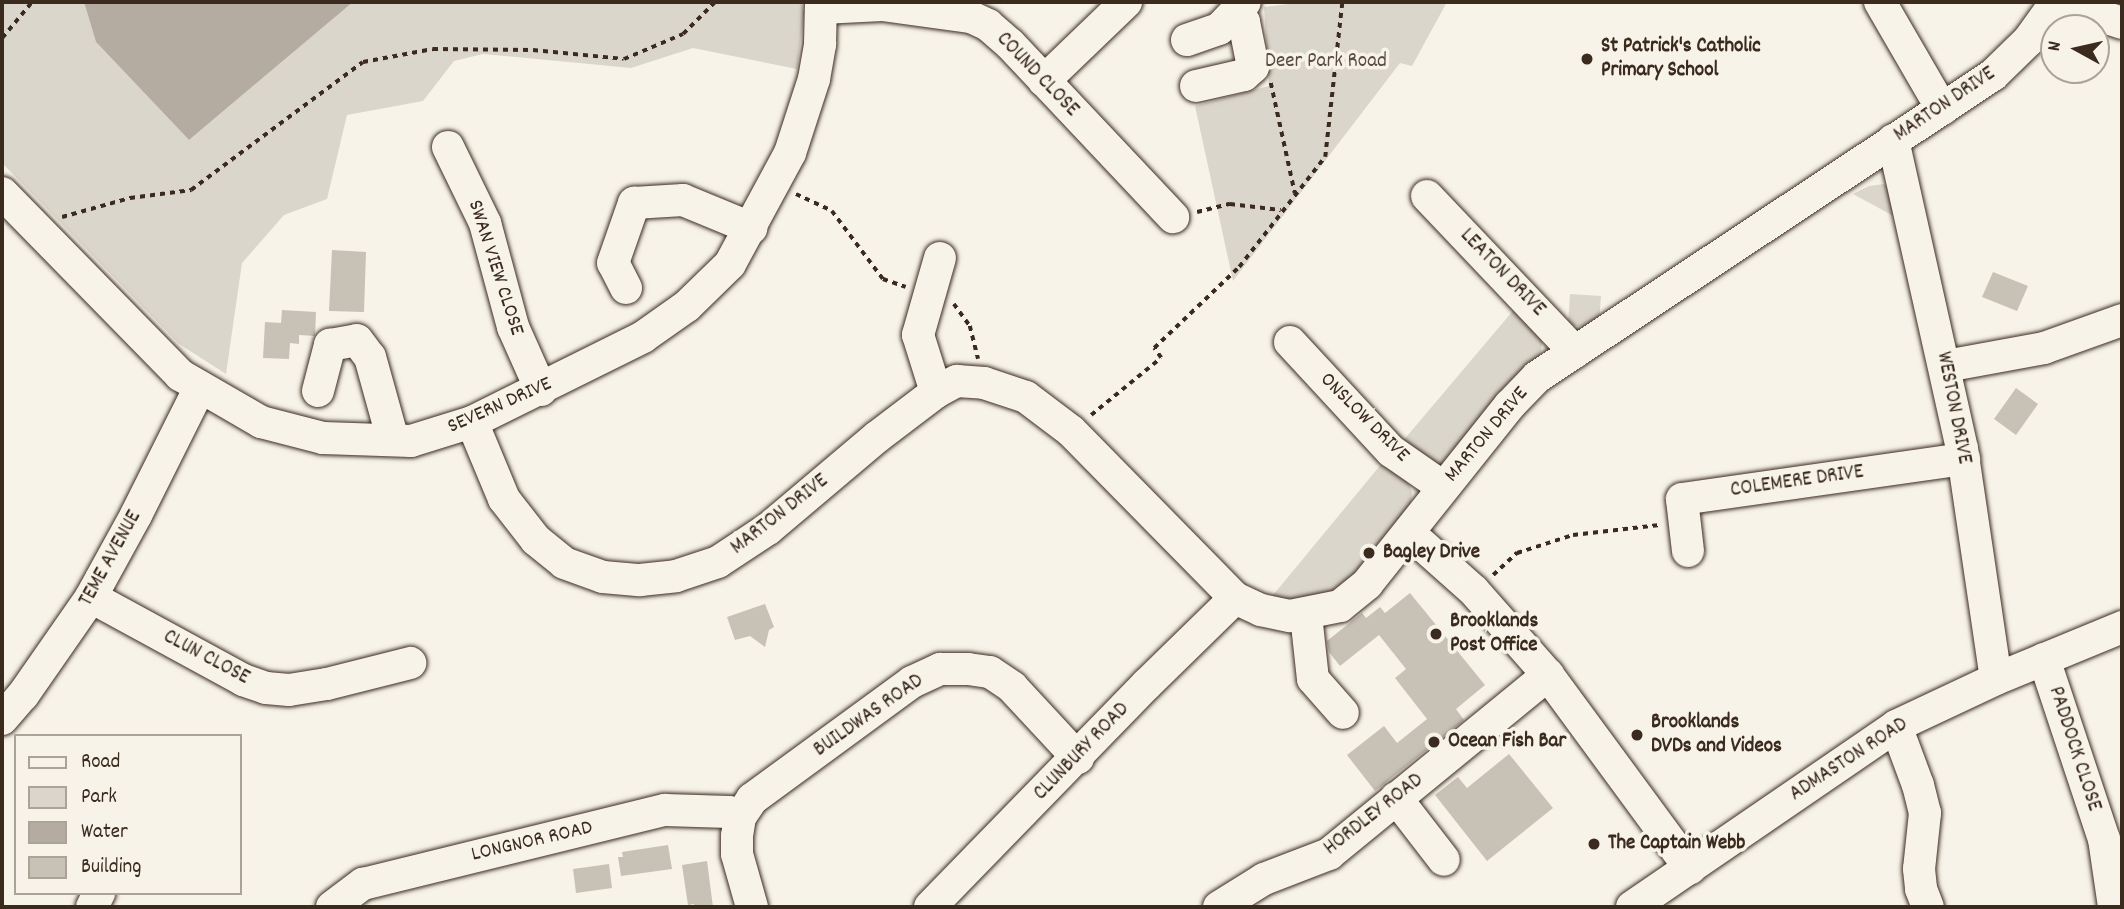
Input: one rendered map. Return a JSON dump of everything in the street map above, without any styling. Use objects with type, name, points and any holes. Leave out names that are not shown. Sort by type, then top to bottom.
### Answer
[{"type":"street","points":[[1044,80],[1126,2]]},
{"type":"street","points":[[1880,2],[1942,108]]},
{"type":"street","points":[[2058,2],[2122,23]]},
{"type":"street","name":"MARTON DRIVE","points":[[472,422],[504,499],[536,540],[564,564],[603,577],[640,580],[676,576],[718,562],[768,529],[877,437],[936,392],[957,381],[984,383],[1026,397],[1070,432],[1235,598],[1274,614],[1306,615],[1340,606],[1367,584],[1510,405],[1537,377],[1993,75],[2028,41],[2058,2]]},
{"type":"street","name":"SEVERN DRIVE","points":[[13,210],[180,375],[200,387],[261,422],[323,438],[411,441],[472,422],[643,337],[687,306],[730,264],[790,153],[814,79],[821,5]]},
{"type":"street","name":"COUND CLOSE","points":[[821,5],[882,5],[971,17],[988,25],[1044,80],[1173,217]]},
{"type":"street","points":[[1186,40],[1219,29],[1241,7]]},
{"type":"street","points":[[1196,86],[1244,75],[1252,67],[1241,7]]},
{"type":"street","name":"WESTON DRIVE","points":[[1893,140],[1917,254],[1946,366],[1964,459],[1996,679]]},
{"type":"street","name":"SWAN VIEW CLOSE","points":[[448,147],[485,223],[513,327],[541,390]]},
{"type":"street","points":[[626,288],[613,263],[627,194],[683,200],[751,228]]},
{"type":"street","name":"LEATON DRIVE","points":[[1427,196],[1575,352]]},
{"type":"street","points":[[936,392],[918,335],[941,300],[940,258]]},
{"type":"street","points":[[1946,366],[2043,348],[2122,320]]},
{"type":"street","points":[[318,391],[330,345],[357,340],[370,357],[393,440]]},
{"type":"street","name":"ONSLOW DRIVE","points":[[1290,342],[1391,451],[1443,488]]},
{"type":"street","name":"TEME AVENUE","points":[[2,719],[23,695],[91,597],[136,515],[200,387]]},
{"type":"street","name":"COLEMERE DRIVE","points":[[1687,537],[1682,499],[1964,459]]},
{"type":"street","points":[[1409,533],[1475,591],[1548,675],[1690,868]]},
{"type":"street","name":"CLUN CLOSE","points":[[91,597],[243,680],[266,688],[289,690],[327,684],[410,663]]},
{"type":"street","name":"CLUNBURY ROAD","points":[[930,907],[1078,758],[1147,684],[1235,598]]},
{"type":"street","points":[[1306,615],[1313,679],[1343,713]]},
{"type":"street","name":"ADMASTON ROAD","points":[[1632,907],[1896,726],[1996,679],[2122,627]]},
{"type":"street","name":"PADDOCK CLOSE","points":[[2044,659],[2113,837],[2113,907]]},
{"type":"street","name":"BUILDWAS ROAD","points":[[740,817],[752,799],[912,682],[940,669],[968,668],[990,673],[1012,687],[1078,758]]},
{"type":"street","name":"HORDLEY ROAD","points":[[1219,907],[1264,879],[1329,854],[1548,675]]},
{"type":"street","points":[[1896,726],[1918,785],[1925,813],[1919,869],[1921,889],[1928,907]]},
{"type":"street","points":[[1396,799],[1444,860]]},
{"type":"street","name":"LONGNOR ROAD","points":[[332,907],[363,884],[666,810],[729,812],[740,817]]},
{"type":"street","points":[[740,817],[737,854],[752,907]]},
{"type":"path","points":[[2,38],[32,2]]},
{"type":"path","points":[[13,210],[191,190],[363,62],[433,49],[533,50],[624,59],[683,34],[715,2]]},
{"type":"path","points":[[1070,432],[1161,358],[1154,348],[1239,267],[1325,157],[1342,2]]},
{"type":"path","points":[[1252,67],[1273,85],[1295,193]]},
{"type":"path","points":[[775,183],[832,211],[883,279],[941,300],[970,326],[984,383]]},
{"type":"path","points":[[1173,217],[1230,204],[1281,210]]},
{"type":"path","points":[[1475,591],[1517,554],[1573,535],[1687,537]]},
{"type":"green space","points":[[2,2],[84,2],[96,42],[189,140],[353,2],[801,2],[804,13],[797,69],[693,48],[631,68],[483,54],[454,61],[423,101],[347,115],[327,199],[284,215],[242,263],[226,374],[179,344],[2,163]]},
{"type":"green space","name":"Deer Park Road","points":[[1305,2],[1447,2],[1412,66],[1400,63],[1233,281],[1195,106],[1269,86],[1264,7]]},
{"type":"green space","points":[[1884,184],[1893,189],[1901,220],[1853,194],[1869,186]]},
{"type":"green space","points":[[1570,294],[1601,296],[1599,324],[1586,327],[1568,325]]},
{"type":"green space","points":[[1517,306],[1543,334],[1541,352],[1534,364],[1456,454],[1439,468],[1397,448]]},
{"type":"green space","points":[[1383,462],[1408,483],[1412,492],[1411,502],[1407,514],[1360,579],[1323,601],[1269,600]]},
{"type":"water","points":[[84,2],[353,2],[189,140],[96,42]]},
{"type":"building","points":[[332,250],[366,252],[364,312],[329,311]]},
{"type":"building","points":[[1993,272],[2028,286],[2017,311],[1982,297]]},
{"type":"building","points":[[282,310],[316,312],[315,336],[299,335],[299,344],[290,343],[289,359],[263,358],[265,322],[281,323]]},
{"type":"building","points":[[2016,388],[2038,404],[2016,435],[1994,419]]},
{"type":"building","points":[[1410,593],[1485,685],[1456,709],[1464,720],[1375,791],[1347,755],[1384,726],[1397,743],[1427,719],[1395,678],[1406,669],[1379,635],[1340,666],[1329,652],[1327,641],[1362,613],[1366,618],[1380,607],[1385,613]]},
{"type":"building","points":[[765,604],[774,627],[769,630],[765,647],[750,636],[735,640],[727,617]]},
{"type":"building","points":[[1509,754],[1553,808],[1487,861],[1435,795],[1458,777],[1467,788]]},
{"type":"building","points":[[668,845],[672,869],[621,876],[618,857],[623,857],[622,852]]},
{"type":"building","points":[[707,861],[713,907],[688,905],[682,865]]},
{"type":"building","points":[[609,864],[612,888],[576,893],[573,869]]},
{"type":"place","name":"St Patrick's Catholic Primary School","points":[[1587,59]]},
{"type":"place","name":"Bagley Drive","points":[[1369,553]]},
{"type":"place","name":"Brooklands Post Office","points":[[1436,634]]},
{"type":"place","name":"Brooklands DVDs and Videos","points":[[1637,735]]},
{"type":"place","name":"Ocean Fish Bar","points":[[1434,742]]},
{"type":"place","name":"The Captain Webb","points":[[1594,844]]}]
